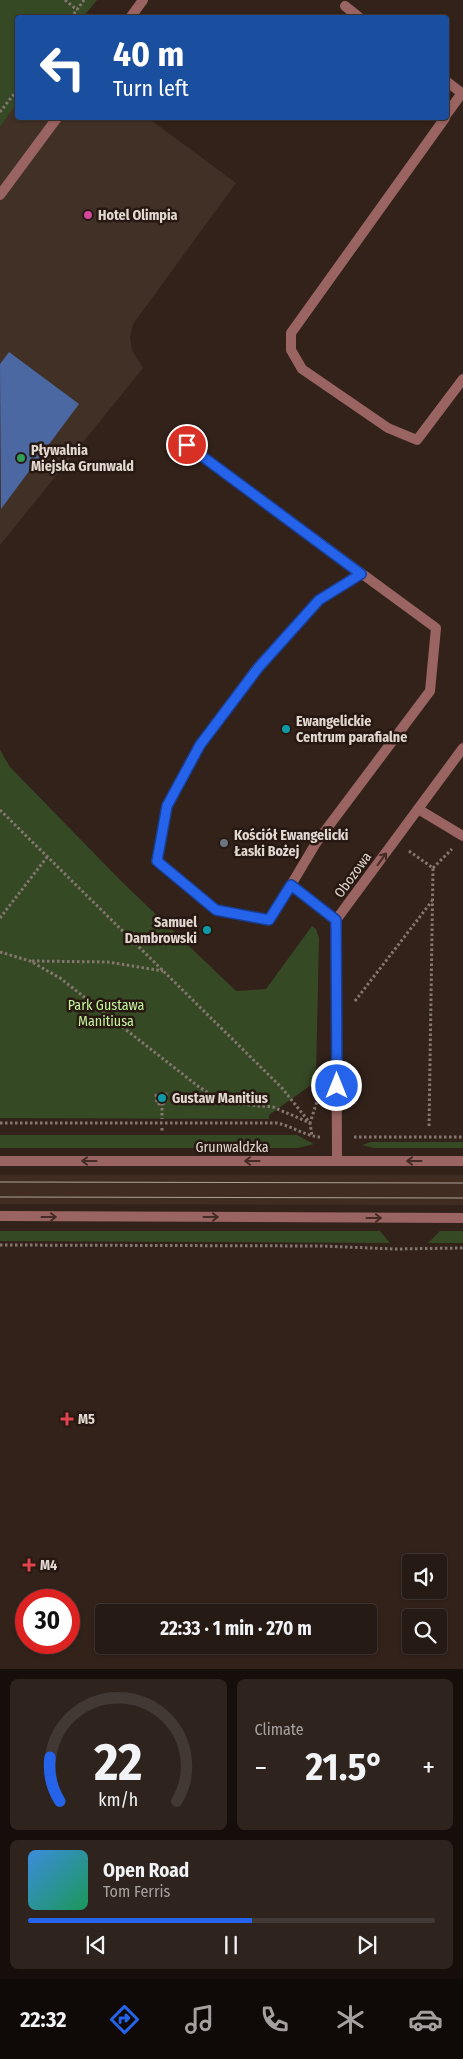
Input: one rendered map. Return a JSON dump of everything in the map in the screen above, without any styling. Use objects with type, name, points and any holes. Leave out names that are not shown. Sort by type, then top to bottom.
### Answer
[{"type":"street","points":[[132,15],[143,0]]},
{"type":"street","points":[[345,6],[356,15]]},
{"type":"street","points":[[449,83],[462,93],[449,111]]},
{"type":"street","points":[[0,195],[56,120]]},
{"type":"street","points":[[442,120],[291,333],[291,350],[302,368],[388,428],[417,440],[463,379]]},
{"type":"street","points":[[187,445],[436,628],[430,691],[316,843],[269,920],[216,910],[157,861],[167,806],[200,745],[258,668],[319,600],[361,574]]},
{"type":"street","name":"Obozowa","points":[[336,920],[463,748]]},
{"type":"street","points":[[418,809],[463,836]]},
{"type":"street","points":[[291,885],[336,920],[336,1162]]},
{"type":"street","name":"Grunwaldzka","points":[[0,1161],[463,1161]]},
{"type":"street","points":[[0,1216],[463,1218]]},
{"type":"path","points":[[65,0],[77,10]]},
{"type":"path","points":[[73,15],[84,0]]},
{"type":"path","points":[[0,112],[15,93]]},
{"type":"path","points":[[0,810],[282,1088],[310,1123],[312,1136]]},
{"type":"path","points":[[402,846],[433,868]]},
{"type":"path","points":[[429,1128],[433,868],[455,846]]},
{"type":"path","points":[[0,918],[47,857]]},
{"type":"path","points":[[353,993],[353,1003],[432,901]]},
{"type":"path","points":[[0,952],[30,961],[74,988],[200,1087],[217,1098],[238,1104],[273,1107],[310,1123]]},
{"type":"path","points":[[30,961],[108,962],[164,971]]},
{"type":"path","points":[[162,1103],[162,1118]]},
{"type":"path","points":[[0,1123],[277,1123],[312,1136],[322,1137]]},
{"type":"path","points":[[353,1137],[463,1137]]},
{"type":"path","points":[[0,1245],[322,1246],[394,1250],[463,1248]]},
{"type":"shaded area","points":[[15,107],[15,120],[151,120],[236,183],[133,324],[130,337],[132,350],[143,368],[0,545],[0,127]]},
{"type":"shaded area","points":[[0,1175],[463,1175],[463,1205],[0,1204]]},
{"type":"green space","points":[[0,0],[97,0],[85,15],[15,15],[15,107],[0,127]]},
{"type":"green space","name":"Park Gustawa Manitiusa","points":[[0,750],[10,767],[121,881],[236,991],[266,989],[312,926],[316,929],[319,938],[316,1077],[311,1085],[269,1115],[269,1119],[0,1118]]},
{"type":"green space","points":[[0,1135],[297,1135],[314,1144],[298,1148],[0,1148]]},
{"type":"green space","points":[[371,1142],[463,1142],[463,1148],[374,1148],[362,1145]]},
{"type":"green space","points":[[0,1231],[380,1231],[390,1243],[0,1241]]},
{"type":"green space","points":[[440,1231],[463,1231],[463,1243],[428,1243]]},
{"type":"water","name":"Pływalnia Miejska Grunwald","points":[[9,352],[79,404],[1,509],[0,364]]},
{"type":"tram line","points":[[0,1182],[463,1183]]},
{"type":"tram line","points":[[0,1197],[463,1198]]},
{"type":"place","name":"Hotel Olimpia","points":[[88,215]]},
{"type":"place","name":"Pływalnia Miejska Grunwald","points":[[21,458]]},
{"type":"place","name":"Ewangelickie Centrum parafialne","points":[[286,729]]},
{"type":"place","name":"Kościół Ewangelicki Łaski Bożej","points":[[224,843]]},
{"type":"place","name":"Samuel Dambrowski","points":[[207,930]]},
{"type":"place","name":"Gustaw Manitius","points":[[162,1098]]},
{"type":"place","name":"M5","points":[[67,1419]]},
{"type":"place","name":"M4","points":[[29,1565]]},
{"type":"route","points":[[187,445],[361,574],[319,600],[258,668],[200,745],[167,806],[157,861],[216,910],[269,920],[291,885],[336,920],[337,1086]]}]
